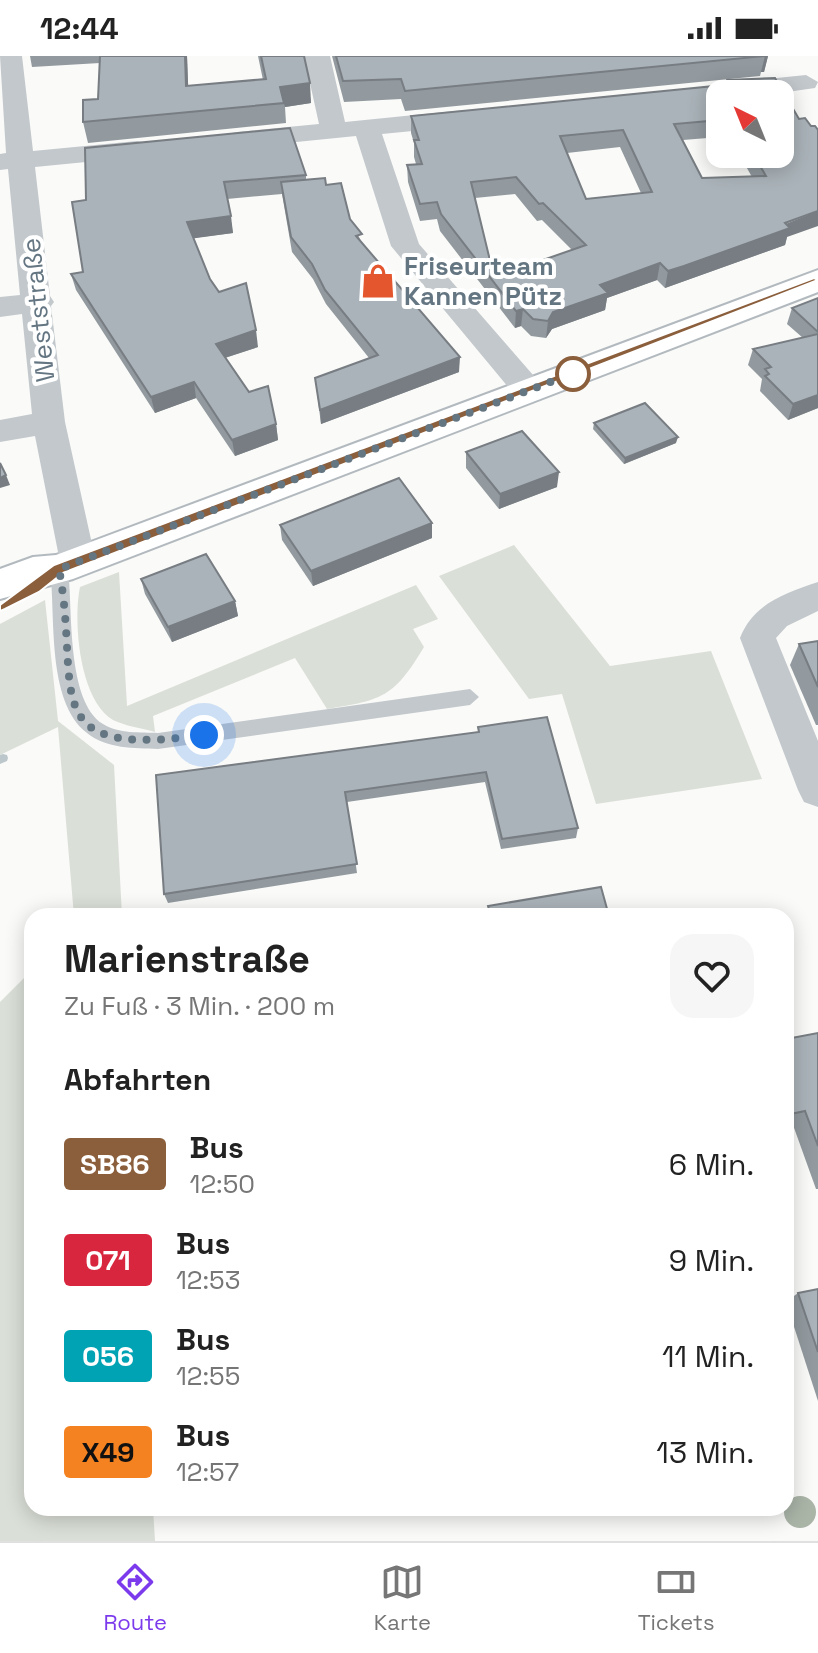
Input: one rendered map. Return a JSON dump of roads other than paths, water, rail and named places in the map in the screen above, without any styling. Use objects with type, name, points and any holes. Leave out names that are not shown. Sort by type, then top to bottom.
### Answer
[{"type":"street","points":[[317,56],[334,131]]},
{"type":"street","points":[[786,56],[812,90]]},
{"type":"street","name":"Weststraße","points":[[6,65],[11,161],[39,302],[49,422],[68,565]]},
{"type":"street","points":[[696,94],[812,90]]},
{"type":"street","points":[[209,142],[492,115]]},
{"type":"street","points":[[367,128],[405,246],[529,391]]},
{"type":"street","points":[[11,161],[162,147]]},
{"type":"street","points":[[0,584],[33,572],[68,565],[818,280]]},
{"type":"street","points":[[0,307],[39,302]]},
{"type":"street","points":[[0,431],[49,422]]},
{"type":"street","points":[[0,605],[34,589],[68,565]]},
{"type":"street","points":[[818,596],[772,618],[758,633],[759,650],[818,790]]},
{"type":"lane","points":[[68,565],[76,710],[91,728],[120,741],[174,739],[470,697]]},
{"type":"place","name":"Friseurteam Kannen Pütz","points":[[378,281]]}]
